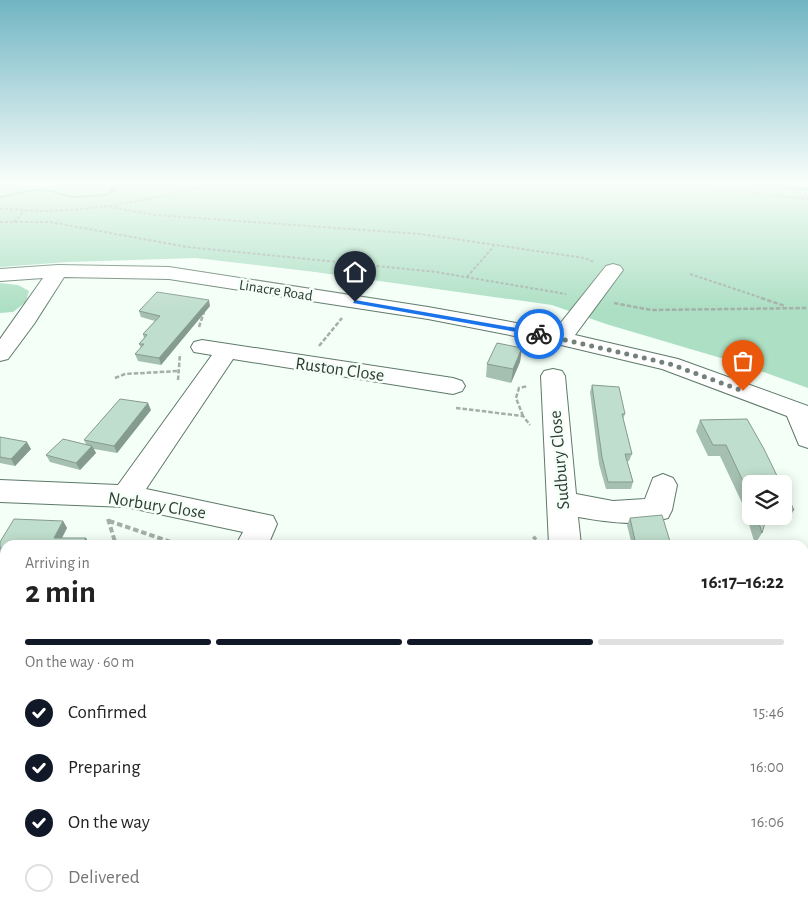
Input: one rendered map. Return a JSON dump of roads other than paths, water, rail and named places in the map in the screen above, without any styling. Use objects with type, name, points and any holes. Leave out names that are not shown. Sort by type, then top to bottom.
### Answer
[{"type":"street","points":[[561,338],[612,270]]},
{"type":"street","points":[[0,354],[23,324],[58,271]]},
{"type":"street","name":"Linacre Road","points":[[0,275],[58,271],[169,273],[428,313],[561,338],[670,364],[803,414]]},
{"type":"street","points":[[0,322],[23,324]]},
{"type":"street","name":"Ruston Close","points":[[126,496],[214,350],[453,386]]},
{"type":"street","name":"Sudbury Close","points":[[552,376],[565,540]]},
{"type":"street","points":[[803,414],[808,438]]},
{"type":"street","points":[[563,503],[613,512],[657,510],[663,484]]},
{"type":"street","name":"Norbury Close","points":[[0,491],[126,496],[262,524],[255,540]]}]
